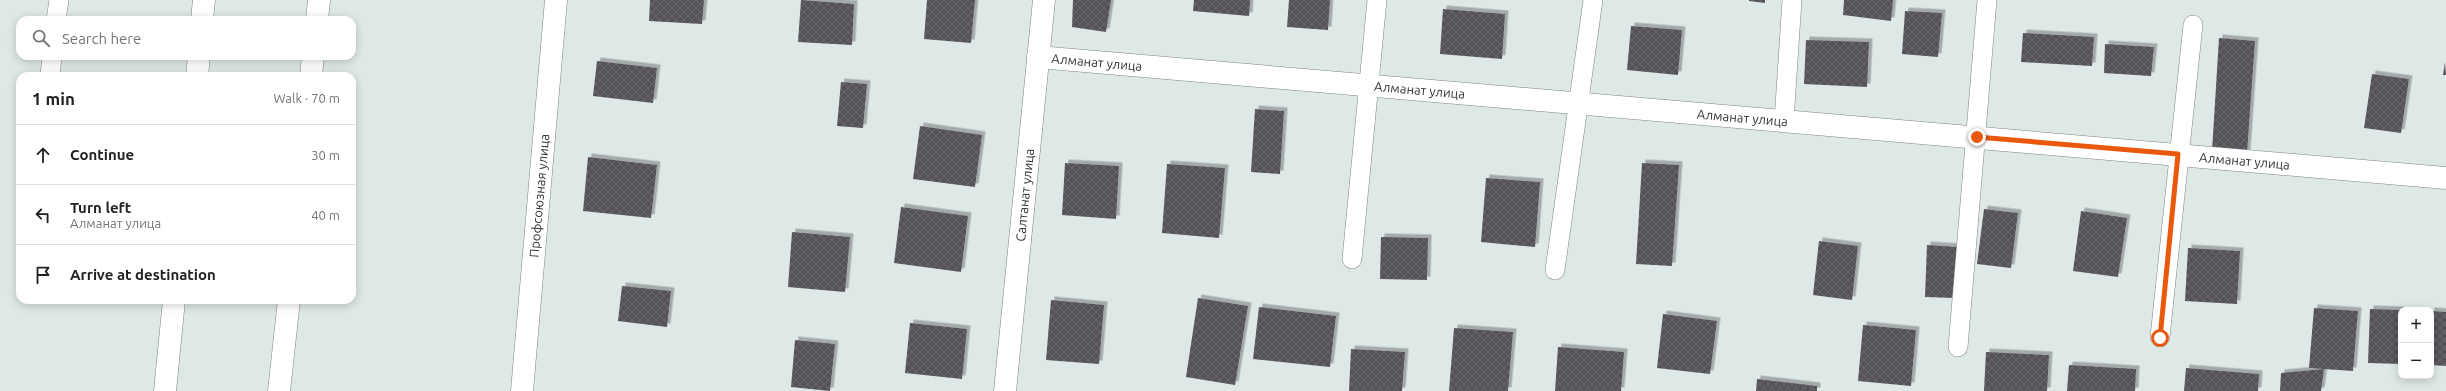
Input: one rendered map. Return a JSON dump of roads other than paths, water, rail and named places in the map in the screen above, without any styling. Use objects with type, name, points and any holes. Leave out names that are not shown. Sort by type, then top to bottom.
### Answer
[{"type":"street","points":[[202,16],[204,0]]},
{"type":"street","points":[[317,16],[319,0]]},
{"type":"street","name":"Профсоюзная улица","points":[[522,391],[556,0]]},
{"type":"street","name":"Салтанат улица","points":[[1005,391],[1044,0]]},
{"type":"street","name":"Алманат улица","points":[[1038,57],[2446,178]]},
{"type":"street","points":[[197,72],[199,60]]},
{"type":"street","points":[[311,72],[313,60]]},
{"type":"street","points":[[165,391],[174,304]]},
{"type":"street","points":[[280,391],[289,304]]},
{"type":"lane","points":[[57,16],[59,0]]},
{"type":"lane","points":[[1352,259],[1367,85],[1377,0]]},
{"type":"lane","points":[[1554,270],[1593,0]]},
{"type":"lane","points":[[1784,121],[1792,0]]},
{"type":"lane","points":[[1958,347],[1977,137],[1987,0]]},
{"type":"lane","points":[[2160,338],[2178,154],[2193,26]]},
{"type":"lane","points":[[50,72],[52,60]]}]
